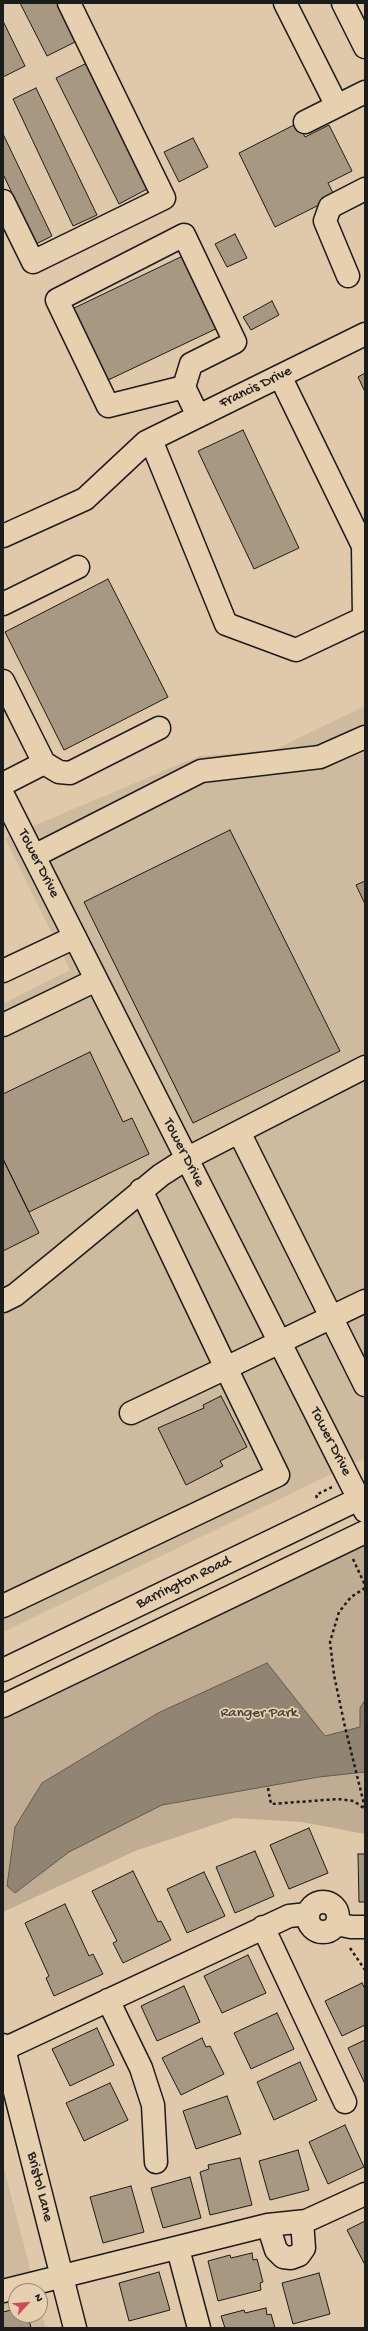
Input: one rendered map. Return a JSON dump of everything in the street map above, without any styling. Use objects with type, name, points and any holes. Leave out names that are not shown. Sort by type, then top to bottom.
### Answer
[{"type":"street","points":[[3,201],[33,262],[164,198],[69,3]]},
{"type":"street","points":[[285,3],[338,106]]},
{"type":"street","points":[[343,3],[365,47]]},
{"type":"street","points":[[305,122],[365,92]]},
{"type":"street","points":[[348,276],[325,221],[330,208],[365,189]]},
{"type":"street","points":[[184,387],[108,406],[58,300],[184,235],[235,342],[192,364],[184,387],[198,416]]},
{"type":"street","name":"Francis Drive","points":[[3,536],[85,498],[149,441],[365,334]]},
{"type":"street","points":[[149,441],[226,624],[296,650],[364,618],[363,546],[280,376]]},
{"type":"street","points":[[3,604],[78,567]]},
{"type":"street","points":[[3,682],[44,763],[59,772],[70,773],[159,728]]},
{"type":"street","points":[[34,856],[201,771],[320,757],[365,737]]},
{"type":"street","points":[[3,784],[44,763]]},
{"type":"street","name":"Tower Drive","points":[[3,795],[278,1343],[363,1502]]},
{"type":"street","points":[[3,971],[75,937]]},
{"type":"street","points":[[3,1025],[96,980]]},
{"type":"street","points":[[3,1301],[15,1295],[142,1190],[186,1159],[365,1067]]},
{"type":"street","points":[[239,1132],[330,1318],[365,1385]]},
{"type":"street","points":[[3,1606],[278,1475],[142,1190]]},
{"type":"street","points":[[131,1413],[365,1301]]},
{"type":"street","name":"Barrington Road","points":[[3,1670],[363,1502]]},
{"type":"street","points":[[3,1706],[365,1532]]},
{"type":"street","points":[[4,2047],[263,1927],[289,1916],[308,1914],[315,1904],[328,1903],[337,1911],[337,1924],[351,1927],[365,1927]]},
{"type":"street","points":[[263,1927],[345,2102]]},
{"type":"street","points":[[108,2000],[141,2068],[153,2105],[156,2162]]},
{"type":"street","name":"Bristol Lane","points":[[4,2047],[75,2328]]},
{"type":"street","points":[[3,2291],[62,2278],[268,2225],[302,2222],[313,2219],[365,2194]]},
{"type":"street","points":[[268,2225],[276,2250],[283,2257],[291,2258],[299,2255],[304,2248],[302,2222]]},
{"type":"street","points":[[178,2249],[199,2328]]},
{"type":"path","points":[[350,1554],[365,1585]]},
{"type":"path","points":[[365,1588],[351,1597],[340,1612],[330,1642],[334,1675],[356,1778],[365,1809]]},
{"type":"path","points":[[268,1788],[271,1804],[338,1799],[354,1801],[365,1809]]},
{"type":"path","points":[[348,1945],[365,1970]]},
{"type":"shaded area","points":[[365,706],[365,1458],[3,1632],[3,1004],[70,970],[5,838],[199,756],[274,750]]},
{"type":"shaded area","points":[[267,1663],[325,1736],[360,1727],[360,1708],[365,1700],[365,1772],[319,1777],[162,1805],[69,1852],[15,1893],[7,1886],[15,1827],[42,1783],[158,1713]]},
{"type":"shaded area","points":[[3,2165],[34,2283],[8,2283],[8,2323],[45,2323],[46,2328],[3,2328]]},
{"type":"green space","name":"Ranger Park","points":[[365,1545],[365,1834],[302,1822],[234,1818],[135,1851],[3,1912],[3,1719]]},
{"type":"building","points":[[20,3],[58,3],[77,41],[47,56]]},
{"type":"building","points":[[3,21],[25,66],[3,77]]},
{"type":"building","points":[[87,63],[149,188],[119,204],[56,78]]},
{"type":"building","points":[[36,88],[97,215],[73,226],[13,99]]},
{"type":"building","points":[[298,123],[305,137],[329,125],[352,171],[328,183],[335,197],[275,227],[239,153]]},
{"type":"building","points":[[3,134],[52,236],[36,244],[3,174]]},
{"type":"building","points":[[193,138],[208,167],[179,182],[164,152]]},
{"type":"building","points":[[235,234],[247,258],[227,267],[215,244]]},
{"type":"building","points":[[189,253],[224,325],[104,382],[70,310]]},
{"type":"building","points":[[272,301],[279,315],[251,330],[243,317]]},
{"type":"building","points":[[365,373],[365,392],[358,377]]},
{"type":"building","points":[[243,430],[299,548],[254,569],[198,451]]},
{"type":"building","points":[[108,579],[168,697],[64,750],[5,632]]},
{"type":"building","points":[[230,830],[340,1051],[193,1123],[84,902]]},
{"type":"building","points":[[365,881],[365,904],[356,885]]},
{"type":"building","points":[[90,1052],[123,1122],[132,1118],[149,1154],[29,1212],[3,1159],[3,1094]]},
{"type":"building","points":[[3,1159],[39,1233],[3,1251]]},
{"type":"building","points":[[221,1396],[247,1447],[220,1461],[223,1466],[186,1485],[158,1428],[204,1408],[203,1405]]},
{"type":"building","points":[[309,1828],[328,1873],[289,1889],[270,1845]]},
{"type":"building","points":[[255,1851],[274,1896],[235,1913],[216,1867]]},
{"type":"building","points":[[358,1854],[365,1854],[365,1902],[359,1902]]},
{"type":"building","points":[[133,1871],[158,1922],[161,1921],[171,1940],[123,1963],[113,1943],[117,1941],[92,1891]]},
{"type":"building","points":[[204,1872],[225,1916],[187,1933],[167,1889]]},
{"type":"building","points":[[65,1904],[89,1956],[93,1954],[103,1974],[54,1996],[46,1978],[49,1976],[25,1923]]},
{"type":"building","points":[[248,1955],[266,1993],[222,2013],[204,1976]]},
{"type":"building","points":[[362,1983],[365,1989],[365,2025],[342,2036],[325,2001]]},
{"type":"building","points":[[184,1986],[200,2022],[157,2041],[141,2006]]},
{"type":"building","points":[[277,2013],[294,2049],[251,2069],[234,2033]]},
{"type":"building","points":[[97,2028],[114,2065],[70,2086],[52,2049]]},
{"type":"building","points":[[202,2038],[206,2047],[210,2046],[224,2074],[181,2095],[162,2058]]},
{"type":"building","points":[[365,2040],[365,2084],[348,2048]]},
{"type":"building","points":[[300,2062],[317,2100],[274,2120],[257,2082]]},
{"type":"building","points":[[110,2083],[128,2120],[84,2141],[66,2103]]},
{"type":"building","points":[[227,2096],[241,2134],[196,2149],[183,2111]]},
{"type":"building","points":[[345,2125],[364,2167],[328,2184],[309,2142]]},
{"type":"building","points":[[298,2150],[309,2190],[270,2200],[259,2161]]},
{"type":"building","points":[[240,2158],[252,2205],[210,2215],[200,2172],[209,2169],[208,2165]]},
{"type":"building","points":[[190,2177],[201,2218],[163,2228],[151,2188]]},
{"type":"building","points":[[131,2186],[144,2232],[103,2243],[90,2197]]},
{"type":"building","points":[[365,2221],[365,2265],[347,2230]]},
{"type":"building","points":[[252,2253],[253,2260],[257,2259],[263,2282],[260,2283],[261,2290],[218,2301],[208,2261],[230,2255],[231,2258]]},
{"type":"building","points":[[159,2272],[170,2310],[129,2321],[119,2283]]},
{"type":"building","points":[[319,2273],[330,2314],[293,2324],[282,2283]]},
{"type":"building","points":[[266,2308],[267,2315],[271,2314],[275,2328],[225,2328],[221,2316],[244,2310],[245,2313]]},
{"type":"building","points":[[8,2311],[8,2323],[30,2323],[31,2328],[3,2328],[3,2312]]}]
